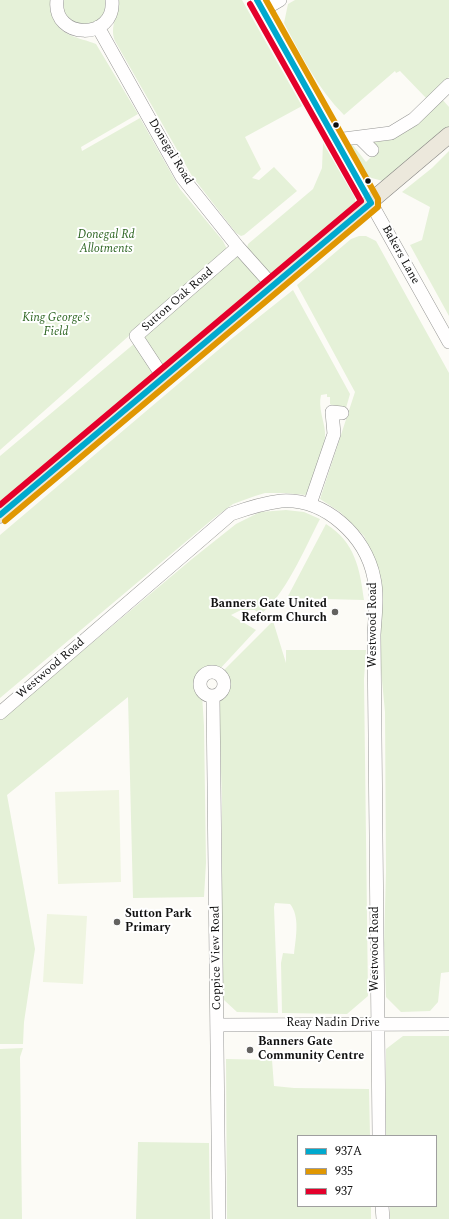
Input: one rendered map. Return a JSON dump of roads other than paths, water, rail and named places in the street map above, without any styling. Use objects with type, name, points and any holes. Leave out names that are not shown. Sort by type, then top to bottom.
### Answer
[{"type":"main road","points":[[0,515],[371,203],[449,135]]},
{"type":"street","points":[[57,0],[58,13],[64,22],[71,28],[87,31],[98,28],[106,21],[111,12],[112,0]]},
{"type":"street","points":[[260,5],[280,0]]},
{"type":"street","name":"Bakers Lane","points":[[260,5],[449,342]]},
{"type":"street","name":"Donegal Road","points":[[98,28],[182,177],[238,247],[272,285]]},
{"type":"street","points":[[336,140],[392,133],[414,119],[449,85]]},
{"type":"street","points":[[360,138],[372,150]]},
{"type":"street","name":"Sutton Oak Road","points":[[163,378],[136,336],[238,247]]},
{"type":"street","points":[[310,504],[334,434],[335,410]]},
{"type":"street","name":"Westwood Road","points":[[0,713],[231,514],[256,505],[282,501],[310,504],[339,521],[354,535],[368,556],[374,578],[376,603],[374,635],[379,1135]]},
{"type":"street","name":"Coppice View Road","points":[[213,697],[218,1025],[219,1219]]},
{"type":"street","name":"Reay Nadin Drive","points":[[218,1025],[377,1023],[449,1024]]},
{"type":"street","points":[[382,1207],[382,1219]]},
{"type":"place","name":"Banners Gate United Reform Church","points":[[335,612]]},
{"type":"place","name":"Sutton Park Primary","points":[[117,922]]},
{"type":"place","name":"Banners Gate Community Centre","points":[[250,1050]]},
{"type":"park label","name":"Donegal Rd Allotments","points":[[106,243]]},
{"type":"park label","name":"King George's Field","points":[[56,326]]}]
